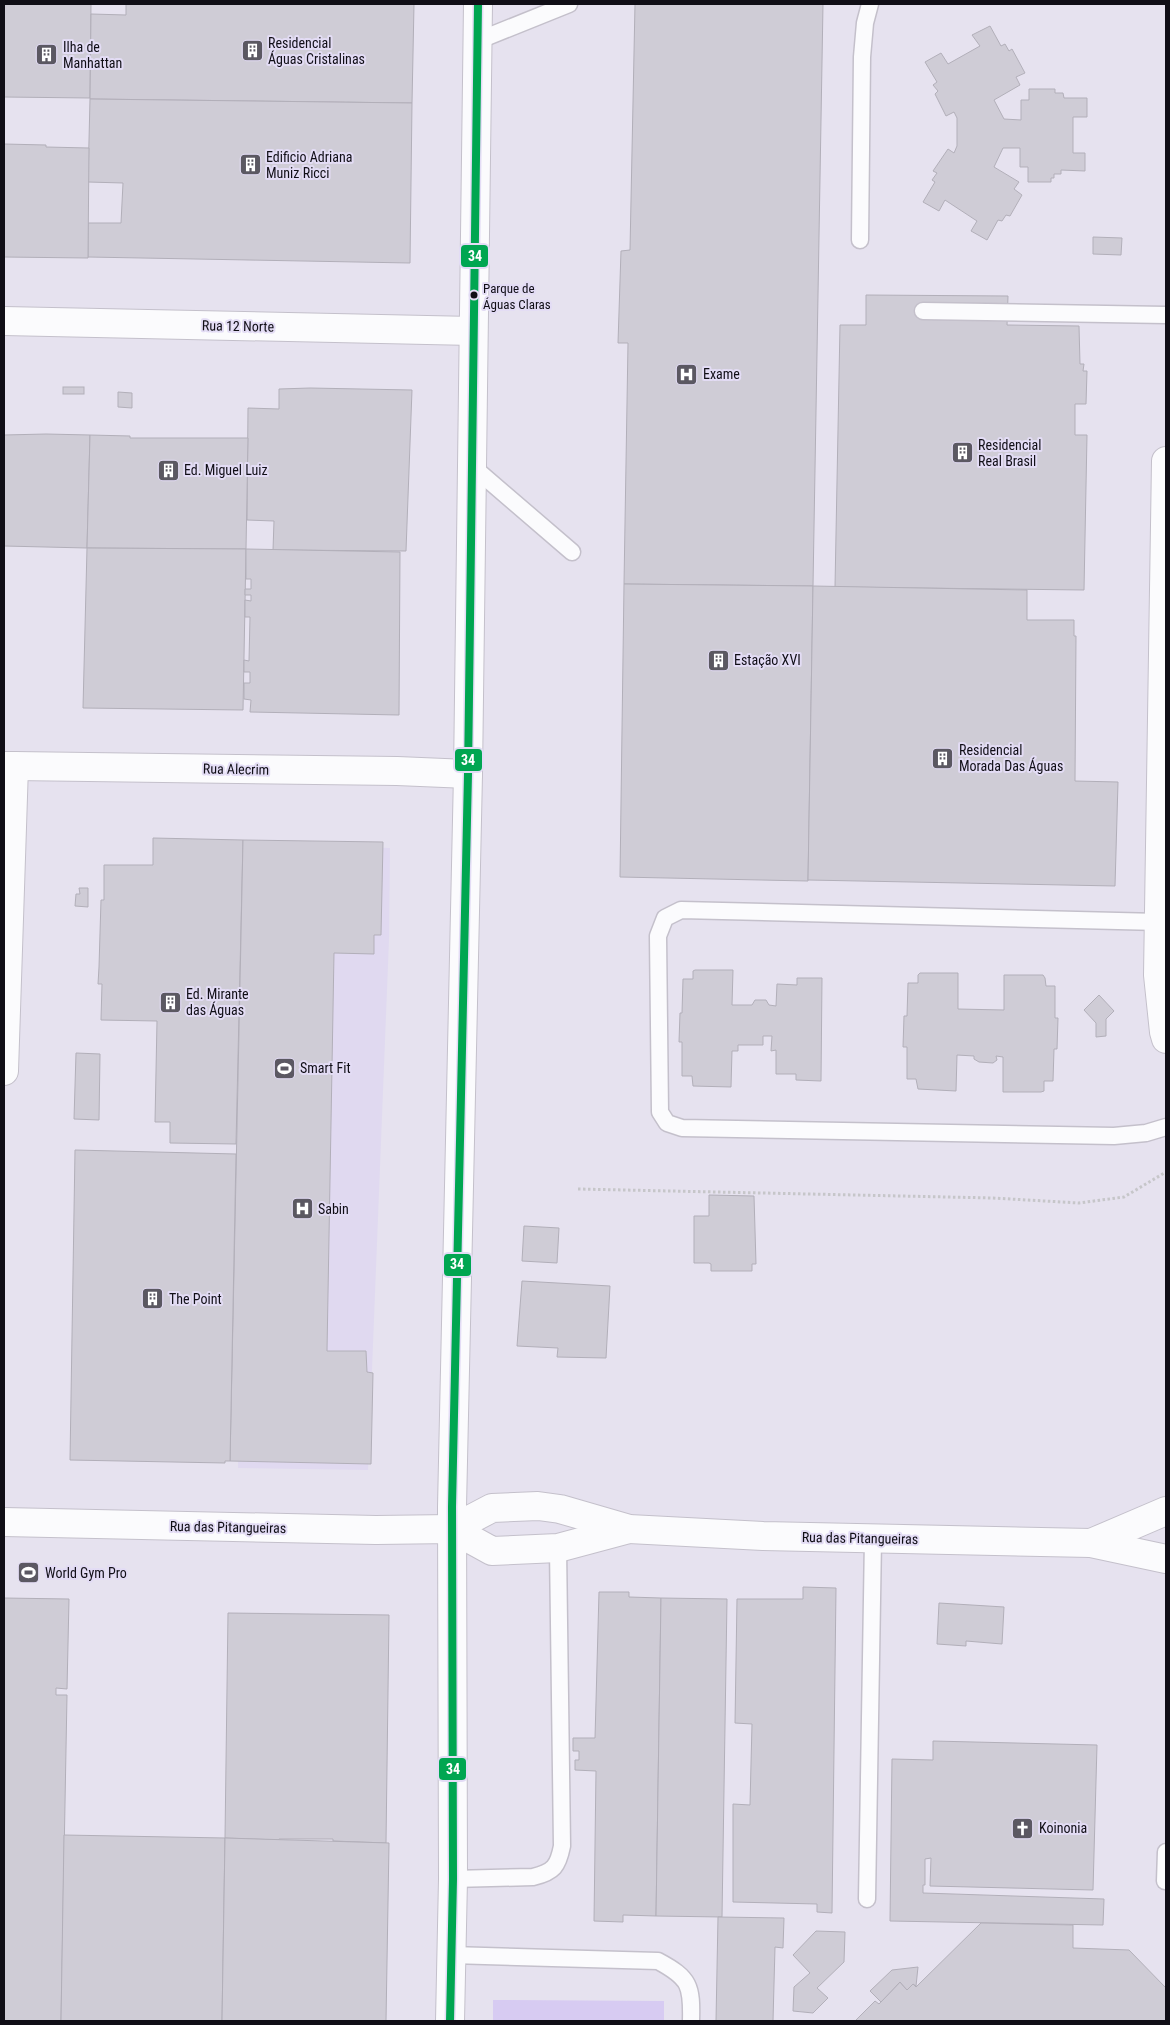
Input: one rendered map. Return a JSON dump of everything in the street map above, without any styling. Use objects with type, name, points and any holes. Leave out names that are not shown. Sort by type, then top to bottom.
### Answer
[{"type":"street","points":[[450,2021],[453,1879],[452,1529],[468,774],[478,4]]},
{"type":"street","name":"Rua 12 Norte","points":[[4,321],[473,331]]},
{"type":"street","points":[[1166,461],[1159,922],[1164,1032],[1166,1039]]},
{"type":"street","points":[[4,1071],[9,766]]},
{"type":"street","name":"Rua Alecrim","points":[[9,766],[397,771],[468,774]]},
{"type":"street","name":"Rua das Pitangueiras","points":[[4,1522],[376,1530],[452,1529],[492,1508],[538,1506],[560,1509],[628,1529],[763,1536],[1091,1543],[1166,1558]]},
{"type":"street","name":"Rua das Pitangueiras","points":[[1091,1543],[1166,1511]]},
{"type":"street","name":"Rua das Pitangueiras","points":[[452,1529],[492,1551],[558,1548],[628,1529]]},
{"type":"lane","points":[[477,41],[569,4]]},
{"type":"lane","points":[[860,240],[862,56],[865,23],[870,4]]},
{"type":"lane","points":[[923,311],[1166,315]]},
{"type":"lane","points":[[472,466],[572,552]]},
{"type":"lane","points":[[1159,922],[681,910],[665,918],[658,936],[660,1112],[667,1123],[682,1128],[1114,1136],[1146,1133],[1166,1127]]},
{"type":"lane","points":[[867,1899],[873,1539]]},
{"type":"lane","points":[[453,1879],[533,1877],[546,1874],[555,1868],[559,1859],[562,1846],[558,1548]]},
{"type":"lane","points":[[1165,1881],[1166,1852]]},
{"type":"lane","points":[[451,1955],[658,1961],[676,1971],[687,1983],[692,1997],[691,2021]]},
{"type":"path","points":[[578,1189],[993,1198],[1078,1203],[1124,1197],[1166,1172]]},
{"type":"shaded area","points":[[254,844],[390,848],[389,939],[368,1470],[238,1468]]},
{"type":"shaded area","points":[[493,2000],[664,2001],[664,2021],[493,2021]]},
{"type":"building","name":"Ilha de Manhattan","points":[[4,4],[91,4],[90,98],[4,97]]},
{"type":"building","name":"Residencial Águas Cristalinas","points":[[126,4],[414,4],[412,103],[90,99],[91,14],[126,15]]},
{"type":"building","points":[[635,4],[823,4],[813,586],[624,584],[628,343],[618,343],[621,251],[630,250]]},
{"type":"building","points":[[990,26],[1001,46],[1005,44],[1009,51],[1012,49],[1025,73],[1016,77],[1020,85],[994,100],[1004,119],[1021,120],[1021,100],[1029,100],[1029,89],[1055,89],[1055,93],[1063,93],[1064,98],[1087,98],[1087,117],[1073,117],[1073,153],[1085,153],[1085,171],[1061,170],[1061,174],[1054,174],[1051,182],[1028,182],[1028,167],[1020,167],[1020,148],[1003,148],[994,167],[1019,182],[1014,189],[1022,195],[1010,216],[1006,215],[1002,221],[998,220],[987,240],[971,231],[977,221],[945,200],[939,211],[923,202],[935,182],[932,180],[937,173],[933,171],[948,149],[954,153],[957,146],[957,118],[954,112],[946,116],[935,94],[938,91],[933,85],[937,82],[925,62],[941,53],[948,64],[980,46],[972,35]]},
{"type":"building","name":"Edificio Adriana Muniz Ricci","points":[[90,99],[412,103],[410,263],[88,257],[88,223],[121,223],[123,183],[88,182]]},
{"type":"building","points":[[4,144],[89,148],[88,258],[4,257]]},
{"type":"building","points":[[1093,237],[1122,238],[1121,255],[1093,254]]},
{"type":"building","name":"Residencial Real Brasil","points":[[866,295],[1008,296],[1007,325],[1079,326],[1080,364],[1084,364],[1083,371],[1087,371],[1086,404],[1075,404],[1075,435],[1087,435],[1084,590],[835,587],[840,325],[866,325]]},
{"type":"building","points":[[63,387],[84,387],[84,394],[63,394]]},
{"type":"building","points":[[279,389],[412,390],[406,551],[273,550],[274,521],[247,520],[248,408],[279,409]]},
{"type":"building","points":[[118,392],[132,393],[132,408],[118,407]]},
{"type":"building","points":[[4,435],[90,435],[87,548],[4,546]]},
{"type":"building","name":"Ed. Miguel Luiz","points":[[90,435],[130,436],[130,438],[248,438],[246,549],[87,548]]},
{"type":"building","points":[[87,548],[246,549],[243,710],[83,708]]},
{"type":"building","points":[[246,549],[400,552],[399,715],[250,712],[251,700],[244,699],[244,683],[250,683],[250,672],[244,672],[244,660],[249,661],[250,617],[245,617],[245,600],[251,601],[251,595],[245,595],[245,589],[251,589],[251,579],[246,579]]},
{"type":"building","name":"Estação XVI","points":[[624,584],[813,586],[808,881],[620,877]]},
{"type":"building","name":"Residencial Morada Das Águas","points":[[813,586],[1027,590],[1027,620],[1074,620],[1074,636],[1076,636],[1075,781],[1118,782],[1115,886],[808,880]]},
{"type":"building","name":"Ed. Mirante das Águas","points":[[153,838],[243,840],[236,1144],[170,1143],[170,1122],[155,1122],[157,1021],[101,1020],[102,984],[98,984],[101,900],[104,900],[104,865],[153,865]]},
{"type":"building","points":[[243,840],[383,842],[381,935],[374,935],[374,954],[334,953],[327,1351],[366,1351],[367,1372],[373,1373],[371,1464],[230,1461]]},
{"type":"building","points":[[79,888],[88,888],[88,907],[75,906],[76,894],[80,894]]},
{"type":"building","points":[[733,970],[732,1005],[752,1005],[755,1000],[766,1000],[769,1005],[776,1006],[777,984],[797,985],[797,978],[822,978],[821,1081],[796,1080],[796,1074],[776,1074],[776,1050],[771,1051],[772,1036],[763,1036],[763,1045],[738,1045],[738,1051],[732,1051],[731,1087],[693,1086],[692,1076],[682,1076],[682,1042],[679,1042],[683,979],[693,979],[693,971]]},
{"type":"building","points":[[920,973],[958,973],[958,1009],[1004,1010],[1004,975],[1043,975],[1046,986],[1055,986],[1055,1018],[1058,1018],[1057,1049],[1054,1049],[1053,1081],[1044,1081],[1044,1091],[1041,1092],[1003,1092],[1003,1057],[996,1056],[997,1060],[993,1063],[979,1062],[974,1059],[974,1056],[957,1055],[956,1091],[918,1089],[916,1079],[907,1079],[907,1047],[903,1047],[904,1016],[907,1016],[908,983],[918,983],[918,975]]},
{"type":"building","points":[[1099,995],[1114,1011],[1106,1019],[1106,1036],[1096,1037],[1096,1023],[1084,1010]]},
{"type":"building","points":[[76,1053],[100,1054],[99,1120],[74,1119]]},
{"type":"building","name":"The Point","points":[[75,1150],[236,1154],[230,1461],[225,1461],[225,1463],[70,1460]]},
{"type":"building","points":[[709,1195],[754,1196],[756,1264],[752,1264],[752,1271],[711,1271],[711,1264],[709,1263],[694,1263],[694,1216],[709,1216]]},
{"type":"building","points":[[524,1226],[559,1228],[557,1263],[522,1261]]},
{"type":"building","points":[[522,1281],[610,1286],[606,1358],[557,1357],[558,1348],[517,1346]]},
{"type":"building","points":[[803,1587],[836,1588],[832,1913],[817,1912],[817,1904],[733,1902],[733,1804],[750,1805],[752,1724],[735,1723],[737,1599],[803,1599]]},
{"type":"building","points":[[599,1592],[629,1592],[629,1597],[661,1598],[656,1916],[623,1915],[623,1922],[594,1921],[596,1771],[575,1770],[575,1760],[579,1760],[579,1751],[573,1751],[573,1738],[595,1738]]},
{"type":"building","points":[[4,1598],[69,1599],[67,1689],[56,1688],[56,1695],[67,1695],[61,2021],[4,2021]]},
{"type":"building","points":[[661,1598],[727,1599],[722,1917],[656,1916]]},
{"type":"building","points":[[939,1603],[1004,1607],[1002,1644],[966,1641],[966,1646],[937,1644]]},
{"type":"building","points":[[228,1613],[389,1615],[386,1843],[333,1841],[333,1839],[225,1838]]},
{"type":"building","points":[[933,1741],[1097,1745],[1093,1890],[930,1886],[931,1858],[925,1859],[925,1885],[923,1885],[923,1893],[1104,1899],[1103,1925],[890,1921],[892,1759],[933,1760]]},
{"type":"building","points":[[64,1835],[225,1838],[222,2021],[61,2021]]},
{"type":"building","points":[[225,1838],[389,1843],[386,2021],[222,2021]]},
{"type":"building","points":[[718,1917],[784,1918],[783,1948],[775,1947],[773,2021],[716,2021]]},
{"type":"building","points":[[981,1923],[1073,1925],[1073,1948],[1129,1950],[1166,1988],[1166,2021],[855,2021],[875,2001],[879,2004],[900,1982],[907,1990],[913,1984],[916,1987]]},
{"type":"building","points":[[816,1931],[845,1932],[844,1962],[817,1988],[828,1998],[813,2013],[793,2011],[794,1987],[810,1973],[793,1955]]},
{"type":"building","points":[[918,1967],[916,1986],[913,1984],[907,1990],[900,1982],[881,2002],[870,1991],[892,1970]]},
{"type":"transit line","name":"34","points":[[450,2021],[453,1879],[452,1507],[468,774],[478,4]]},
{"type":"place","name":"Residencial Águas Cristalinas","points":[[252,51]]},
{"type":"place","name":"Ilha de Manhattan","points":[[47,55]]},
{"type":"place","name":"Edificio Adriana Muniz Ricci","points":[[250,165]]},
{"type":"place","name":"Parque de Águas Claras","points":[[474,295]]},
{"type":"place","name":"Exame","points":[[687,374]]},
{"type":"place","name":"Residencial Real Brasil","points":[[962,453]]},
{"type":"place","name":"Ed. Miguel Luiz","points":[[168,470]]},
{"type":"place","name":"Estação XVI","points":[[718,660]]},
{"type":"place","name":"Residencial Morada Das Águas","points":[[943,758]]},
{"type":"place","name":"Ed. Mirante das Águas","points":[[170,1002]]},
{"type":"place","name":"Smart Fit","points":[[284,1068]]},
{"type":"place","name":"Sabin","points":[[302,1209]]},
{"type":"place","name":"The Point","points":[[153,1299]]},
{"type":"place","name":"World Gym Pro","points":[[29,1573]]},
{"type":"place","name":"Koinonia","points":[[1023,1828]]}]
